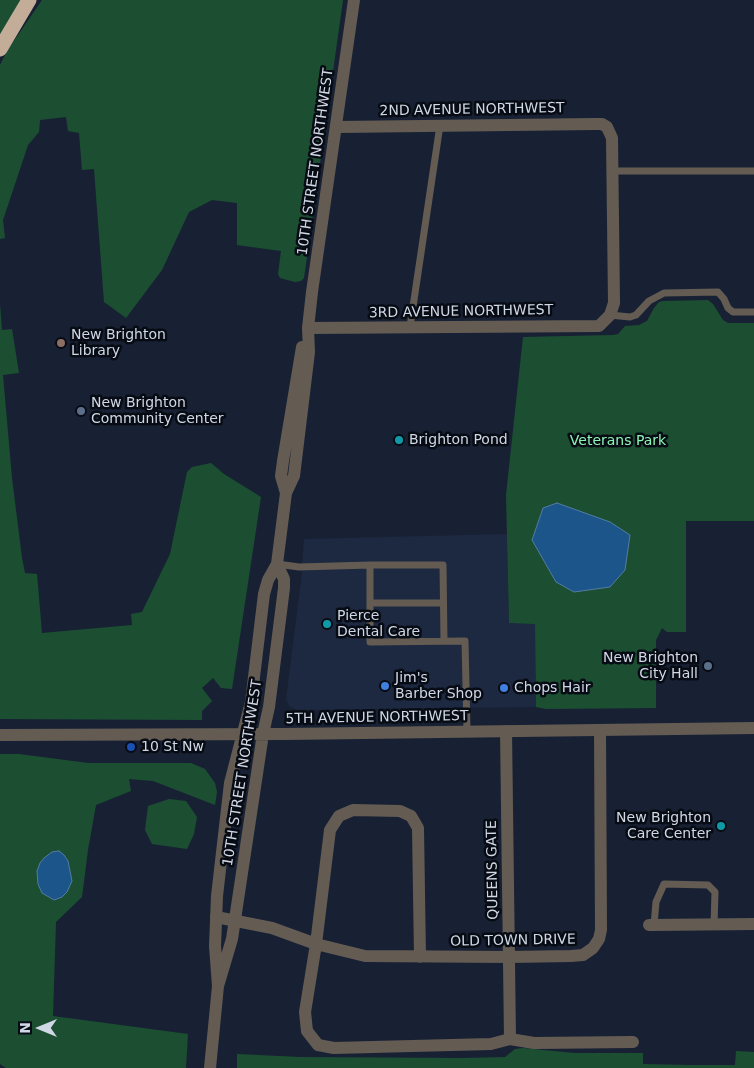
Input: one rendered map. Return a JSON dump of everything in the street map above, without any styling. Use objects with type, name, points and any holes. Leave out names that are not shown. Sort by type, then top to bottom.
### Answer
[{"type":"highway","points":[[0,49],[29,0]]},
{"type":"street","name":"10TH STREET NORTHWEST","points":[[210,1068],[218,986],[215,946],[217,896],[230,783],[251,702],[264,594],[268,580],[277,564],[286,493],[295,470],[309,352],[308,328],[354,0]]},
{"type":"street","name":"2ND AVENUE NORTHWEST","points":[[337,127],[595,124],[607,127],[612,138],[613,171]]},
{"type":"street","points":[[610,315],[614,302],[613,171]]},
{"type":"street","name":"3RD AVENUE NORTHWEST","points":[[308,328],[599,326],[610,315]]},
{"type":"street","name":"10TH STREET NORTHWEST","points":[[218,986],[232,938],[263,734],[269,707],[284,588],[284,579],[277,564]]},
{"type":"street","name":"5TH AVENUE NORTHWEST","points":[[0,735],[754,728]]},
{"type":"street","name":"OLD TOWN DRIVE","points":[[216,917],[272,928],[316,944],[366,956],[509,957],[571,956],[583,954],[592,948],[599,939],[601,930],[600,730]]},
{"type":"street","name":"QUEENS GATE","points":[[506,731],[510,1039]]},
{"type":"street","points":[[420,957],[418,828],[411,816],[400,811],[353,810],[339,816],[330,830],[316,944],[305,1012],[307,1031],[318,1045],[334,1048],[491,1044],[510,1039],[534,1043],[633,1042]]},
{"type":"street","points":[[652,925],[754,924]]},
{"type":"lane","points":[[410,327],[440,125]]},
{"type":"lane","points":[[613,171],[754,171]]},
{"type":"lane","points":[[610,315],[630,317],[636,315],[649,301],[664,293],[674,292],[718,292],[728,308],[733,312],[754,312]]},
{"type":"lane","points":[[277,564],[299,567],[442,565],[444,641]]},
{"type":"lane","points":[[370,565],[370,642],[465,641],[467,731]]},
{"type":"lane","points":[[370,603],[443,603]]},
{"type":"lane","points":[[652,925],[656,902],[664,884],[708,885],[714,892],[714,925]]},
{"type":"shaded area","points":[[507,534],[509,623],[535,623],[536,707],[297,710],[289,706],[286,699],[301,581],[304,539]]},
{"type":"green space","points":[[0,0],[22,0],[0,38]]},
{"type":"green space","points":[[42,0],[343,0],[304,278],[301,281],[295,282],[280,278],[278,274],[281,251],[237,245],[237,203],[212,200],[189,212],[162,270],[126,318],[104,302],[94,169],[82,170],[79,133],[68,131],[66,117],[40,120],[39,132],[28,145],[3,220],[5,238],[0,239],[0,65],[7,51]]},
{"type":"green space","name":"Veterans Park","points":[[708,300],[713,304],[723,320],[728,323],[754,323],[754,521],[686,521],[686,632],[667,632],[662,628],[656,640],[656,708],[546,709],[536,707],[535,624],[509,623],[506,495],[523,337],[618,334],[625,326],[639,325],[647,321],[659,302]]},
{"type":"green space","points":[[0,304],[2,330],[12,329],[19,373],[3,375],[12,478],[22,558],[25,573],[37,574],[42,633],[132,625],[131,614],[142,612],[170,554],[187,472],[192,467],[211,463],[224,474],[261,497],[232,689],[221,688],[213,678],[202,688],[212,701],[202,711],[202,720],[0,719]]},
{"type":"green space","points":[[0,754],[19,754],[88,763],[191,763],[205,769],[215,783],[217,792],[215,805],[153,781],[129,779],[131,791],[96,805],[82,897],[56,922],[53,1016],[188,1034],[186,1068],[6,1068],[0,1064]]},
{"type":"green space","points":[[169,799],[186,801],[197,817],[194,834],[187,849],[152,844],[145,830],[148,806]]},
{"type":"green space","points":[[523,1048],[574,1053],[643,1053],[643,1064],[690,1065],[735,1065],[736,1051],[754,1052],[754,1068],[237,1068],[237,1054],[300,1057],[463,1058],[505,1057],[515,1049]]},
{"type":"water","points":[[557,503],[610,522],[630,535],[625,570],[610,587],[574,592],[556,582],[532,540],[543,508]]},
{"type":"water","points":[[59,851],[68,861],[72,881],[67,892],[62,897],[54,900],[42,893],[38,884],[37,871],[44,858],[52,852]]},
{"type":"place","name":"New Brighton Library","points":[[61,343]]},
{"type":"place","name":"New Brighton Community Center","points":[[81,411]]},
{"type":"place","name":"Brighton Pond","points":[[399,440]]},
{"type":"place","name":"Pierce Dental Care","points":[[327,624]]},
{"type":"place","name":"New Brighton City Hall","points":[[708,666]]},
{"type":"place","name":"Jim's Barber Shop","points":[[385,686]]},
{"type":"place","name":"Chops Hair","points":[[504,688]]},
{"type":"place","name":"10 St Nw","points":[[131,747]]},
{"type":"place","name":"New Brighton Care Center","points":[[721,826]]}]
